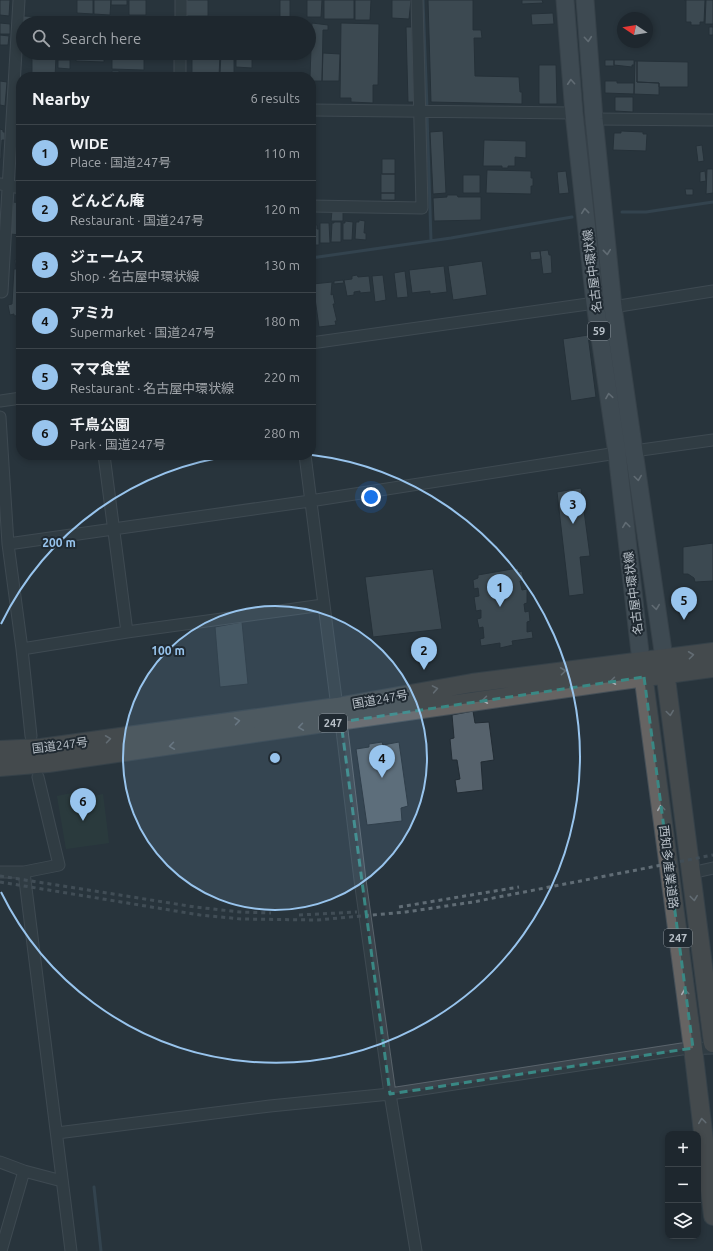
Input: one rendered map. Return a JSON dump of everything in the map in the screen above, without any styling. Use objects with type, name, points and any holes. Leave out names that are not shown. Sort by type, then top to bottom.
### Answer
[{"type":"highway","name":"国道247号","points":[[665,667],[713,652]]},
{"type":"highway","name":"国道247号","points":[[0,767],[48,763],[339,714],[643,669],[665,667],[713,668]]},
{"type":"highway","name":"西知多産業道路","points":[[665,667],[713,1043]]},
{"type":"highway","name":"西知多産業道路","points":[[643,669],[693,1048],[713,1216]]},
{"type":"highway","name":"国道247号","points":[[0,750],[42,748],[339,714]]},
{"type":"main road","name":"名古屋中環状線","points":[[566,0],[574,113],[595,303],[617,453],[643,669]]},
{"type":"main road","name":"名古屋中環状線","points":[[585,0],[594,119],[613,307],[665,667]]},
{"type":"street","points":[[19,0],[19,16]]},
{"type":"street","points":[[181,0],[181,16]]},
{"type":"street","points":[[316,206],[422,208],[425,112],[417,0]]},
{"type":"street","points":[[18,60],[18,72]]},
{"type":"street","points":[[180,60],[180,72]]},
{"type":"street","points":[[316,110],[574,113]]},
{"type":"street","points":[[2,292],[4,184],[16,111]]},
{"type":"street","points":[[594,119],[713,120]]},
{"type":"street","points":[[4,184],[16,187]]},
{"type":"street","points":[[613,307],[713,291]]},
{"type":"street","points":[[316,342],[595,303]]},
{"type":"street","points":[[0,401],[16,399]]},
{"type":"street","points":[[0,417],[8,544],[22,649],[31,736]]},
{"type":"street","points":[[634,451],[713,440]]},
{"type":"street","points":[[8,544],[310,501],[617,453]]},
{"type":"street","points":[[105,460],[127,632]]},
{"type":"street","points":[[306,460],[360,880],[390,1094],[416,1251]]},
{"type":"street","points":[[22,649],[127,632],[324,605]]},
{"type":"street","points":[[0,872],[24,872],[59,865],[38,777]]},
{"type":"street","points":[[692,873],[713,868]]},
{"type":"street","points":[[24,872],[71,1251]]},
{"type":"street","points":[[57,1133],[270,1106],[390,1094],[693,1048],[713,1048]]},
{"type":"street","points":[[0,1162],[24,1171],[62,1181]]},
{"type":"street","points":[[0,1251],[24,1171]]},
{"type":"highlighted area","points":[[644,677],[693,1048],[390,1094],[341,722]]},
{"type":"green space","points":[[77,792],[78,799],[103,794],[109,843],[66,849],[57,796]]},
{"type":"building","points":[[0,0],[10,0],[9,16],[0,15]]},
{"type":"building","points":[[77,0],[93,0],[93,14],[77,13]]},
{"type":"building","points":[[94,0],[111,0],[110,15],[94,14]]},
{"type":"building","points":[[111,0],[127,0],[127,5],[111,5]]},
{"type":"building","points":[[129,0],[146,0],[146,15],[129,15]]},
{"type":"building","points":[[186,0],[208,0],[208,16],[186,16]]},
{"type":"building","points":[[280,0],[290,0],[290,16],[280,16]]},
{"type":"building","points":[[307,0],[322,0],[321,17],[307,16]]},
{"type":"building","points":[[324,0],[354,0],[354,19],[324,19]]},
{"type":"building","points":[[355,0],[371,0],[370,20],[355,20]]},
{"type":"building","points":[[392,0],[411,0],[409,19],[392,18]]},
{"type":"building","points":[[428,0],[473,0],[473,30],[481,30],[482,38],[474,38],[475,76],[519,77],[520,92],[522,92],[522,104],[431,102]]},
{"type":"building","points":[[522,0],[542,0],[543,3],[522,4]]},
{"type":"building","points":[[686,0],[705,0],[704,22],[700,22],[700,25],[691,25],[691,22],[686,22]]},
{"type":"building","points":[[706,0],[713,0],[713,24],[705,24]]},
{"type":"building","points":[[553,13],[554,24],[532,25],[531,14]]},
{"type":"building","points":[[0,23],[10,24],[10,34],[0,34]]},
{"type":"building","points":[[341,23],[379,24],[378,85],[373,85],[373,103],[351,102],[351,98],[340,98]]},
{"type":"building","points":[[316,24],[328,25],[328,30],[323,30],[322,81],[316,81],[316,72],[310,72],[311,60],[316,60]]},
{"type":"building","points":[[406,27],[412,27],[414,102],[408,102]]},
{"type":"building","points":[[709,27],[713,27],[713,35],[709,35]]},
{"type":"building","points":[[0,35],[9,36],[8,45],[0,45]]},
{"type":"building","points":[[323,53],[340,54],[339,81],[322,81]]},
{"type":"building","points":[[32,60],[56,60],[55,72],[32,72]]},
{"type":"building","points":[[58,60],[70,60],[70,69],[58,68]]},
{"type":"building","points":[[104,60],[104,62],[76,61]]},
{"type":"building","points":[[112,60],[144,60],[144,70],[112,69]]},
{"type":"building","points":[[192,60],[220,60],[219,72],[192,72]]},
{"type":"building","points":[[221,60],[234,60],[234,72],[220,72]]},
{"type":"building","points":[[236,60],[252,60],[252,68],[236,67]]},
{"type":"building","points":[[605,60],[614,60],[614,66],[605,66]]},
{"type":"building","points":[[614,60],[634,60],[634,65],[632,65],[632,67],[614,65]]},
{"type":"building","points":[[635,61],[637,61],[637,82],[659,83],[659,95],[634,94]]},
{"type":"building","points":[[637,61],[688,62],[688,87],[659,87],[659,83],[637,82]]},
{"type":"building","points":[[539,65],[556,65],[557,104],[539,104]]},
{"type":"building","points":[[0,81],[7,82],[5,106],[0,105]]},
{"type":"building","points":[[605,81],[634,83],[634,94],[605,93]]},
{"type":"building","points":[[615,97],[633,97],[633,112],[615,111]]},
{"type":"building","points":[[15,125],[16,125],[16,160],[14,160]]},
{"type":"building","points":[[0,129],[5,132],[5,140],[2,140],[1,159],[0,159]]},
{"type":"building","points":[[443,131],[446,193],[433,194],[430,132]]},
{"type":"building","points":[[621,131],[643,132],[643,134],[647,134],[646,151],[613,150],[614,133],[621,133]]},
{"type":"building","points":[[484,140],[526,141],[526,158],[515,157],[515,166],[508,166],[508,168],[502,168],[502,166],[483,166]]},
{"type":"building","points":[[702,145],[704,161],[698,162],[696,146]]},
{"type":"building","points":[[382,159],[395,159],[395,174],[382,174]]},
{"type":"building","points":[[707,169],[713,169],[713,193],[706,194]]},
{"type":"building","points":[[487,170],[531,171],[533,186],[531,186],[531,194],[486,193]]},
{"type":"building","points":[[566,171],[569,193],[559,194],[557,172]]},
{"type":"building","points":[[705,171],[706,181],[700,182],[700,172]]},
{"type":"building","points":[[381,174],[395,174],[395,193],[381,193]]},
{"type":"building","points":[[463,175],[480,175],[480,193],[463,193]]},
{"type":"building","points":[[685,189],[693,189],[693,195],[686,195]]},
{"type":"building","points":[[381,193],[395,193],[395,200],[381,200]]},
{"type":"building","points":[[447,195],[457,195],[458,197],[481,197],[481,220],[434,221],[433,198],[447,197]]},
{"type":"building","points":[[13,202],[16,202],[16,235],[10,234]]},
{"type":"building","points":[[332,211],[343,212],[343,221],[331,221]]},
{"type":"building","points":[[359,220],[365,221],[364,233],[366,233],[366,240],[355,239],[356,222],[359,222]]},
{"type":"building","points":[[345,221],[353,222],[352,240],[343,240],[343,223],[345,223]]},
{"type":"building","points":[[341,222],[341,242],[331,242],[332,223]]},
{"type":"building","points":[[320,223],[329,223],[330,243],[320,243]]},
{"type":"building","points":[[316,225],[317,229],[319,229],[319,245],[316,245]]},
{"type":"building","points":[[548,250],[549,255],[551,255],[552,273],[543,274],[540,251]]},
{"type":"building","points":[[540,251],[541,259],[531,260],[530,252]]},
{"type":"building","points":[[482,261],[487,295],[453,300],[448,266]]},
{"type":"building","points":[[444,266],[447,292],[430,294],[430,291],[412,293],[409,270]]},
{"type":"building","points":[[14,269],[16,269],[16,316],[14,316],[14,314],[10,315],[8,305],[12,304]]},
{"type":"building","points":[[405,271],[408,297],[397,298],[394,273]]},
{"type":"building","points":[[357,275],[358,277],[369,276],[371,292],[354,292],[354,295],[347,296],[344,280],[352,279],[352,276]]},
{"type":"building","points":[[383,275],[386,300],[375,302],[372,276]]},
{"type":"building","points":[[343,280],[344,283],[334,284],[334,281]]},
{"type":"building","points":[[332,282],[331,295],[333,294],[335,304],[333,304],[337,321],[335,321],[336,325],[319,327],[316,306],[316,284]]},
{"type":"building","points":[[588,335],[596,397],[571,401],[563,339]]},
{"type":"building","points":[[581,488],[590,556],[580,557],[584,594],[569,596],[557,492]]},
{"type":"building","points":[[713,543],[713,581],[695,582],[694,578],[688,574],[683,574],[683,547]]},
{"type":"building","points":[[518,568],[519,572],[522,571],[524,581],[520,581],[522,590],[527,589],[527,603],[524,604],[525,612],[529,611],[530,621],[527,622],[527,632],[532,631],[533,638],[512,641],[513,645],[500,648],[500,643],[481,646],[480,639],[484,638],[483,627],[479,628],[477,619],[481,618],[481,610],[476,611],[474,597],[479,596],[478,588],[474,589],[473,580],[478,578],[478,575]]},
{"type":"building","points":[[433,569],[442,629],[373,637],[365,577]]},
{"type":"building","points":[[242,622],[248,684],[220,687],[215,627]]},
{"type":"building","points":[[473,711],[475,723],[489,722],[494,760],[481,762],[483,790],[457,793],[455,780],[460,779],[457,760],[452,760],[450,739],[454,738],[452,715]]},
{"type":"building","points":[[382,742],[383,745],[399,742],[408,806],[401,808],[402,821],[367,825],[356,749],[369,747],[369,744]]},
{"type":"waterway","points":[[423,0],[427,108]]},
{"type":"waterway","points":[[427,114],[431,241]]},
{"type":"waterway","points":[[622,212],[646,212],[713,202]]},
{"type":"waterway","points":[[316,257],[451,238],[572,217]]},
{"type":"waterway","points":[[94,1187],[101,1251]]},
{"type":"railway","points":[[0,882],[200,915],[241,919],[317,920],[406,912],[473,902],[713,855]]},
{"type":"railway","points":[[0,876],[195,907],[240,912],[271,913]]},
{"type":"railway","points":[[399,907],[519,887]]},
{"type":"railway","points":[[299,915],[357,912]]},
{"type":"place","name":"ジェームス","points":[[573,524]]},
{"type":"place","name":"WIDE","points":[[500,607]]},
{"type":"place","name":"ママ食堂","points":[[684,620]]},
{"type":"place","name":"どんどん庵","points":[[424,670]]},
{"type":"place","name":"アミカ","points":[[382,778]]},
{"type":"place","name":"千鳥公園","points":[[83,821]]}]
